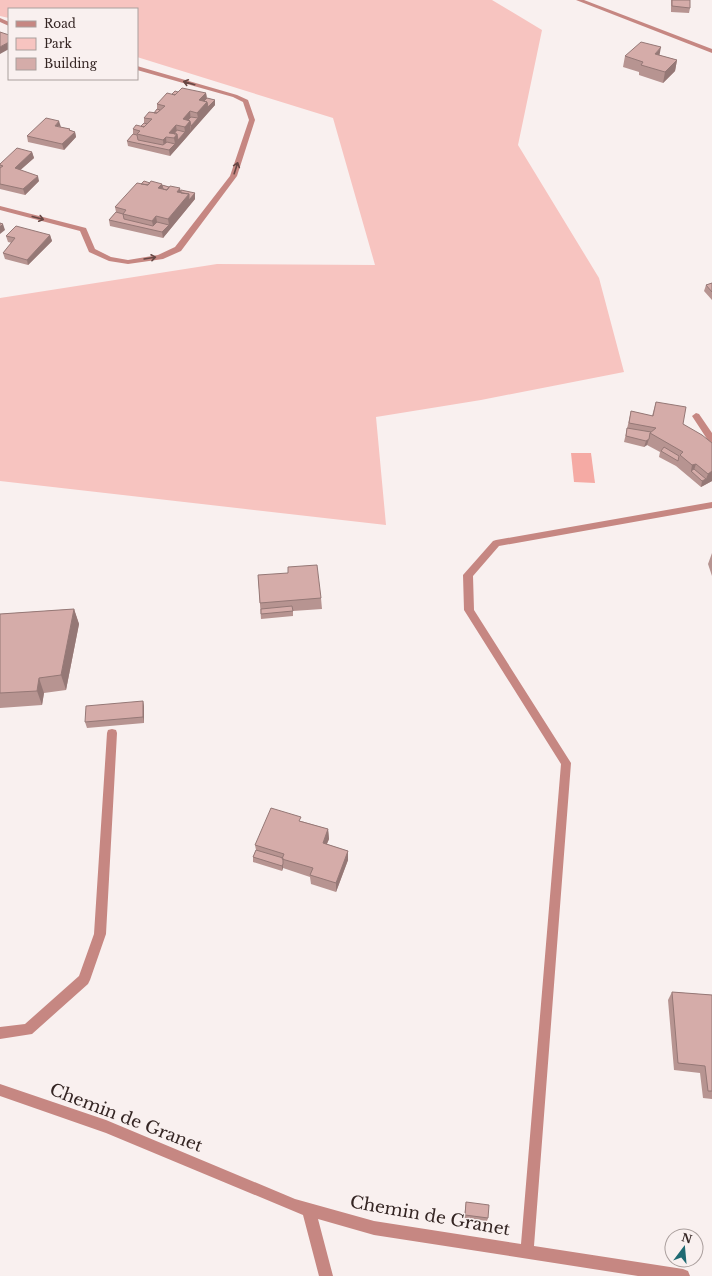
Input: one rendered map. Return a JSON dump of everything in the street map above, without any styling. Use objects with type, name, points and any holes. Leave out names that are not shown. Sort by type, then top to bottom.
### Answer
[{"type":"street","points":[[579,0],[712,51]]},
{"type":"street","points":[[0,208],[84,230],[92,250],[109,260],[135,261],[160,257],[178,249],[233,176],[252,120],[246,101],[235,96],[138,68]]},
{"type":"street","points":[[696,416],[712,440]]},
{"type":"street","points":[[527,1252],[566,763],[469,610],[468,575],[496,543],[712,506]]},
{"type":"street","points":[[0,1033],[28,1030],[84,980],[100,934],[112,733]]},
{"type":"street","name":"Chemin de Granet","points":[[0,1090],[106,1127],[295,1206],[374,1228],[683,1276]]},
{"type":"street","points":[[309,1210],[326,1276]]},
{"type":"green space","points":[[0,0],[492,0],[542,30],[518,145],[599,278],[624,372],[481,400],[376,417],[386,525],[0,481],[0,298],[217,264],[375,265],[333,118],[138,57],[138,8],[8,8],[8,18],[0,16]]},
{"type":"shaded area","points":[[571,453],[591,453],[595,483],[574,482]]},
{"type":"building","points":[[672,0],[690,0],[690,8],[672,6]]},
{"type":"building","points":[[0,32],[8,35],[8,43],[0,47]]},
{"type":"building","points":[[641,42],[661,47],[655,54],[677,60],[665,72],[641,65],[643,62],[625,56]]},
{"type":"building","points":[[182,88],[206,93],[199,100],[207,102],[197,113],[190,111],[183,119],[190,121],[185,127],[176,125],[169,133],[177,134],[174,138],[166,137],[163,140],[137,134],[140,131],[133,129],[136,125],[144,127],[152,119],[144,118],[149,112],[157,113],[165,106],[157,104],[167,93],[175,95]]},
{"type":"building","points":[[175,91],[178,92],[175,95],[172,94]]},
{"type":"building","points":[[207,98],[215,100],[208,107],[207,102],[204,101]]},
{"type":"building","points":[[157,109],[160,110],[157,113],[154,113]]},
{"type":"building","points":[[191,117],[198,118],[191,126],[190,121],[188,120]]},
{"type":"building","points":[[46,118],[59,121],[55,126],[70,129],[69,130],[75,132],[62,144],[27,136]]},
{"type":"building","points":[[144,123],[147,124],[144,127],[141,126]]},
{"type":"building","points":[[177,130],[185,132],[178,140],[177,134],[174,134]]},
{"type":"building","points":[[133,134],[137,135],[138,140],[163,145],[167,142],[175,144],[169,150],[127,141]]},
{"type":"building","points":[[17,148],[32,152],[15,168],[38,176],[23,189],[0,184],[0,168],[3,166],[0,164]]},
{"type":"building","points":[[144,181],[150,183],[148,185],[141,184]]},
{"type":"building","points":[[151,181],[162,184],[158,188],[167,190],[170,186],[180,188],[177,192],[189,194],[168,219],[156,216],[152,221],[123,214],[126,210],[115,207],[137,183],[148,185]]},
{"type":"building","points":[[162,185],[169,187],[167,190],[163,189]]},
{"type":"building","points":[[181,190],[195,193],[189,200],[189,194],[181,193]]},
{"type":"building","points":[[116,212],[123,214],[124,219],[153,226],[157,222],[169,225],[162,232],[109,220]]},
{"type":"building","points":[[16,226],[50,235],[27,260],[3,253],[15,238],[6,236]]},
{"type":"building","points":[[712,283],[712,292],[706,285]]},
{"type":"building","points":[[656,402],[686,407],[683,424],[702,435],[712,443],[712,471],[708,474],[696,464],[692,465],[680,455],[683,452],[650,433],[656,428],[629,423],[631,411],[653,416]]},
{"type":"building","points":[[627,428],[651,432],[649,439],[646,441],[626,436]]},
{"type":"building","points":[[664,447],[679,456],[678,461],[661,451]]},
{"type":"building","points":[[694,469],[706,479],[702,481],[691,471]]},
{"type":"building","points":[[317,565],[321,598],[260,603],[258,575],[288,573],[288,567]]},
{"type":"building","points":[[292,606],[293,611],[261,614],[261,609]]},
{"type":"building","points":[[74,609],[61,675],[39,678],[37,691],[0,693],[0,614]]},
{"type":"building","points":[[143,701],[143,717],[85,722],[86,706]]},
{"type":"building","points":[[271,808],[301,817],[299,821],[328,829],[323,843],[348,851],[336,883],[310,875],[313,868],[282,859],[284,854],[255,845]]},
{"type":"building","points":[[256,850],[283,858],[282,866],[253,857]]},
{"type":"building","points":[[672,992],[712,995],[712,1091],[708,1091],[705,1066],[678,1063]]},
{"type":"building","points":[[466,1202],[489,1205],[488,1218],[465,1215]]}]
